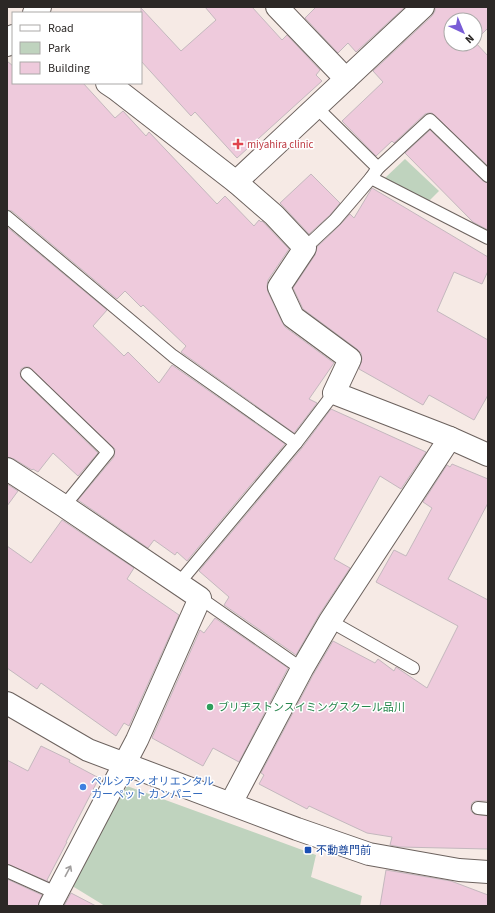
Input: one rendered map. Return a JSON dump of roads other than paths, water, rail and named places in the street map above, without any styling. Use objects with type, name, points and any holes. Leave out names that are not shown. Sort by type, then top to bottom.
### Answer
[{"type":"street","points":[[277,7],[346,79]]},
{"type":"street","points":[[236,182],[422,7]]},
{"type":"street","points":[[108,84],[236,182],[274,215],[305,248],[279,287],[293,317],[350,360],[334,394],[450,438],[488,455]]},
{"type":"street","points":[[231,803],[302,669],[330,621],[450,438]]},
{"type":"street","points":[[7,469],[200,598],[137,740],[53,899]]},
{"type":"street","points":[[7,703],[88,750],[297,829],[368,854],[459,870],[488,872]]},
{"type":"lane","points":[[316,107],[374,174],[488,238]]},
{"type":"lane","points":[[305,248],[335,220],[374,174],[430,120],[488,176]]},
{"type":"lane","points":[[7,217],[173,356],[296,443]]},
{"type":"lane","points":[[26,374],[108,452],[64,506]]},
{"type":"lane","points":[[179,583],[296,443],[334,394]]},
{"type":"lane","points":[[200,598],[302,669]]},
{"type":"lane","points":[[330,621],[414,668]]},
{"type":"lane","points":[[7,871],[53,899]]},
{"type":"place","name":"miyahira clinic","points":[[238,144]]},
{"type":"place","name":"ブリヂストンスイミングスクール品川","points":[[210,707]]},
{"type":"place","name":"ペルシアン オリエンタル カーペット カンパニー","points":[[83,787]]},
{"type":"place","name":"不動尊門前","points":[[308,850]]}]
